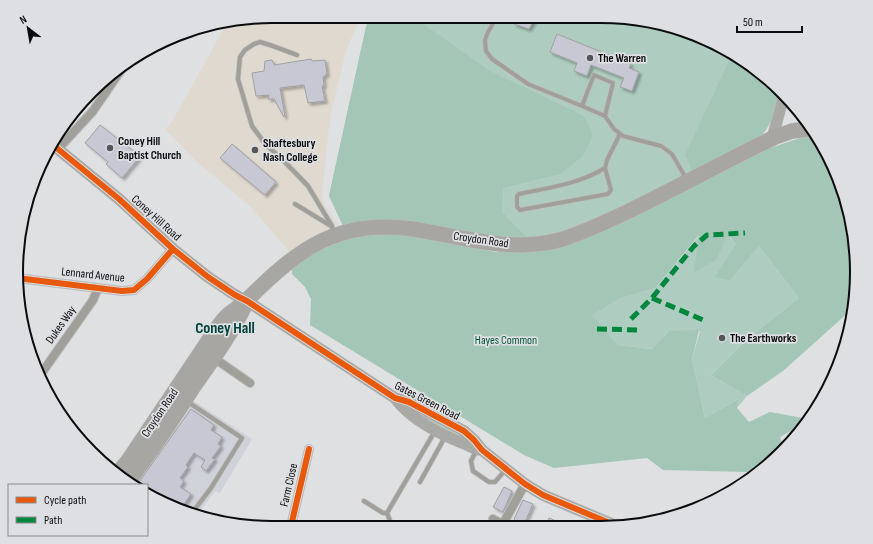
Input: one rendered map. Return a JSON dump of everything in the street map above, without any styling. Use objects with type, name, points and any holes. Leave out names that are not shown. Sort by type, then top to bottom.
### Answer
[{"type":"highway","name":"Croydon Road","points":[[120,470],[208,354],[237,322],[247,300],[264,283],[294,258],[333,231],[393,227],[413,229],[494,244],[529,244],[560,240],[617,216],[792,130],[804,129]]},
{"type":"highway","name":"Croydon Road","points":[[131,477],[185,401],[208,354]]},
{"type":"street","points":[[56,147],[93,111],[116,78]]},
{"type":"street","points":[[775,138],[774,132],[782,102]]},
{"type":"street","name":"Coney Hill Road","points":[[56,147],[119,199],[173,249],[208,277],[235,295],[247,300]]},
{"type":"street","name":"Lennard Avenue","points":[[23,279],[122,291],[134,290],[147,279],[173,249]]},
{"type":"street","name":"Dukes Way","points":[[44,370],[93,300],[98,288]]},
{"type":"street","name":"Gates Green Road","points":[[247,300],[395,398],[409,402],[464,432],[474,440],[479,450]]},
{"type":"street","points":[[208,354],[250,382]]},
{"type":"street","name":"Gates Green Road","points":[[395,398],[403,408],[436,430],[446,436],[479,450],[525,484],[543,494],[605,521]]},
{"type":"street","name":"Farm Close","points":[[291,521],[309,449]]},
{"type":"street","points":[[505,521],[525,484]]},
{"type":"street","points":[[493,519],[496,521]]},
{"type":"lane","points":[[493,23],[485,40],[486,51],[492,59],[528,84],[605,116],[614,129],[623,136],[661,146],[672,154],[688,182]]},
{"type":"lane","points":[[297,55],[260,42],[254,44],[245,50],[240,58],[238,79],[252,126],[266,145],[308,186],[333,231]]},
{"type":"lane","points":[[582,106],[594,75],[607,80],[613,83],[605,116]]},
{"type":"lane","points":[[605,168],[589,177],[567,184],[516,196],[517,207],[520,210],[608,194],[611,190],[605,168],[607,160],[620,134]]},
{"type":"lane","points":[[295,204],[333,231]]},
{"type":"lane","points":[[185,401],[242,438],[211,488],[195,509]]},
{"type":"lane","points":[[387,513],[436,430]]},
{"type":"lane","points":[[420,482],[446,436]]},
{"type":"lane","points":[[479,450],[472,461],[473,471],[489,482],[495,482],[506,469]]},
{"type":"lane","points":[[364,501],[383,514],[387,513]]},
{"type":"lane","points":[[387,513],[390,521]]},
{"type":"shaded area","name":"Shaftesbury Nash College","points":[[272,23],[358,23],[344,59],[331,114],[322,194],[324,205],[338,224],[292,255],[249,205],[199,164],[165,129],[172,122],[224,28],[239,25]]},
{"type":"shaded area","points":[[191,399],[252,439],[220,493],[215,491],[200,511],[148,488],[148,484],[141,484],[136,480]]},
{"type":"green space","points":[[368,23],[601,23],[634,25],[665,31],[696,42],[728,57],[766,130],[711,165],[557,236],[497,241],[329,196]]},
{"type":"green space","points":[[368,23],[422,23],[490,71],[584,116],[593,135],[583,156],[560,174],[503,188],[502,212],[528,239],[343,226],[329,196]]},
{"type":"green space","points":[[728,57],[753,74],[788,108],[774,108],[769,125],[759,139],[694,174],[685,155],[729,61]]},
{"type":"green space","name":"Hayes Common","points":[[809,135],[824,162],[842,208],[848,239],[850,272],[846,314],[783,371],[747,396],[711,375],[746,340],[799,298],[759,246],[730,281],[715,277],[736,244],[728,234],[716,260],[694,272],[699,235],[655,288],[619,299],[592,315],[618,345],[652,349],[669,331],[699,330],[692,359],[705,418],[739,399],[737,408],[749,422],[770,412],[803,418],[794,429],[780,437],[782,443],[777,448],[753,470],[747,472],[663,470],[647,458],[554,468],[524,455],[310,325],[311,299],[305,287],[292,274],[292,266],[345,232],[386,229],[496,252],[531,249],[701,183],[767,149]]},
{"type":"green space","points":[[727,234],[736,244],[716,277],[730,281],[759,246],[799,298],[746,340],[711,375],[747,396],[737,408],[739,399],[705,418],[692,359],[700,331],[669,331],[652,349],[618,345],[591,315],[619,299],[655,288],[700,235]]},
{"type":"green space","points":[[407,404],[473,443],[433,426]]},
{"type":"building","points":[[514,23],[532,23],[529,29]]},
{"type":"building","name":"The Warren","points":[[557,34],[631,64],[629,68],[639,72],[632,91],[620,87],[624,78],[591,65],[587,76],[574,71],[577,63],[550,52]]},
{"type":"building","points":[[311,59],[312,61],[325,60],[327,74],[323,77],[324,86],[322,86],[325,101],[308,103],[304,85],[280,88],[284,117],[274,99],[268,99],[269,95],[256,96],[252,73],[264,71],[265,61],[272,60],[274,65]]},
{"type":"building","name":"Coney Hill Baptist Church","points":[[100,125],[135,152],[133,153],[139,158],[122,178],[106,164],[108,162],[85,143]]},
{"type":"building","points":[[232,144],[276,182],[265,195],[220,158]]},
{"type":"building","points":[[191,409],[214,425],[211,430],[222,437],[218,444],[221,446],[212,458],[215,459],[206,471],[201,467],[205,460],[194,453],[186,465],[188,467],[180,478],[184,481],[180,487],[191,494],[184,505],[148,488],[148,484],[139,482]]},
{"type":"building","points":[[504,487],[512,491],[503,512],[493,507]]},
{"type":"building","points":[[523,500],[533,504],[526,520],[528,521],[515,521],[514,519]]},
{"type":"building","points":[[549,518],[556,521],[548,521]]},
{"type":"marked path","points":[[631,319],[652,298],[694,246],[707,235],[745,233]]},
{"type":"marked path","points":[[652,298],[703,320]]},
{"type":"marked path","points":[[597,329],[639,330]]},
{"type":"cycle path","points":[[56,147],[119,199],[173,249],[208,277],[395,398],[409,402],[464,431],[482,450],[525,484],[543,495],[604,521]]},
{"type":"cycle path","points":[[23,279],[122,291],[134,290],[147,279],[173,249]]},
{"type":"cycle path","points":[[292,521],[309,449]]},
{"type":"place","name":"The Warren","points":[[590,58]]},
{"type":"place","name":"Coney Hill Baptist Church","points":[[110,148]]},
{"type":"place","name":"Shaftesbury Nash College","points":[[255,150]]},
{"type":"place","name":"The Earthworks","points":[[722,338]]},
{"type":"district","name":"Coney Hall","points":[[225,328]]}]
